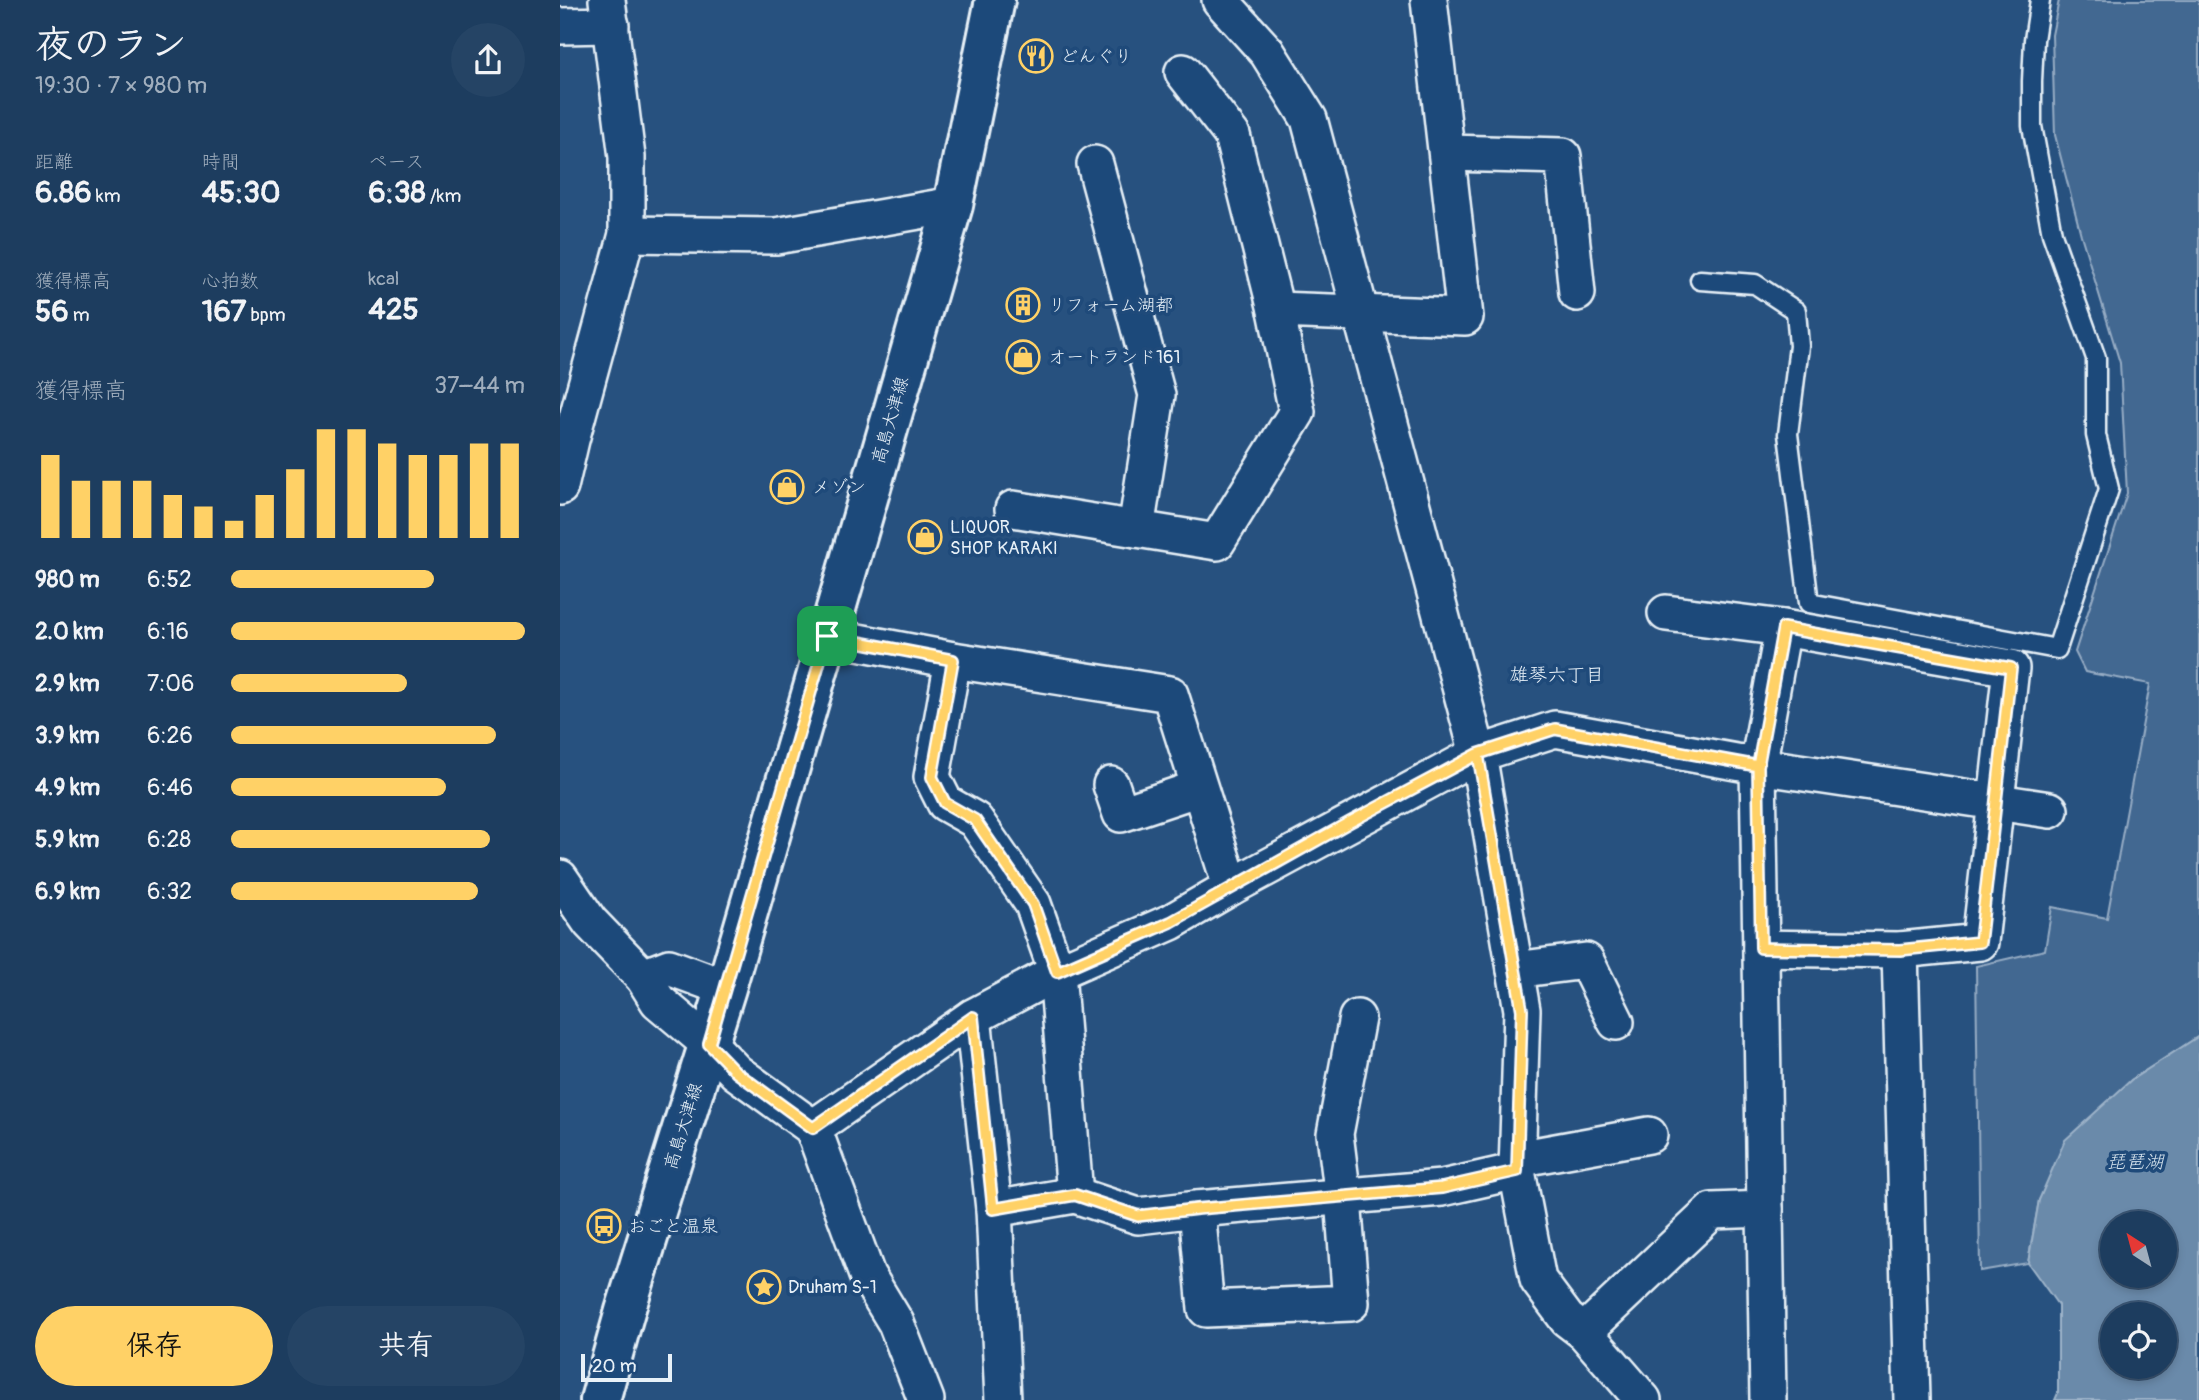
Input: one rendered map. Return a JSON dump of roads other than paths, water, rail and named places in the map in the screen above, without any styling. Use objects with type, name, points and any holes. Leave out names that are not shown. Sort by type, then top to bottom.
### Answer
[{"type":"main road","name":"高島大津線","points":[[600,1400],[625,1311],[726,988],[953,205],[995,0]]},
{"type":"street","points":[[1220,0],[1268,52],[1308,119],[1478,754],[1522,1010],[1517,1165],[1538,1280],[1567,1319],[1584,1332],[1643,1400]]},
{"type":"street","points":[[1276,310],[1465,317],[1429,0]]},
{"type":"street","points":[[560,26],[609,13],[627,157],[627,234],[570,440],[560,486]]},
{"type":"street","points":[[1013,509],[1217,542],[1297,412],[1276,310],[1232,135],[1183,72]]},
{"type":"street","points":[[1447,153],[1563,156],[1577,293]]},
{"type":"street","points":[[1095,164],[1157,395],[1136,529]]},
{"type":"street","points":[[627,234],[776,236],[953,205]]},
{"type":"street","points":[[1666,613],[1783,628],[2011,668],[1980,942],[1900,950],[1761,948]]},
{"type":"street","points":[[1768,1400],[1758,766],[1783,628]]},
{"type":"street","points":[[827,636],[953,660],[1170,694],[1231,887]]},
{"type":"street","points":[[953,660],[932,777],[945,803],[975,820],[1033,904],[1057,972],[1075,1195]]},
{"type":"street","points":[[813,1128],[973,1017],[1057,972],[1171,922],[1478,754],[1555,729],[1758,766],[2050,810]]},
{"type":"street","points":[[1111,785],[1121,814],[1199,788]]},
{"type":"street","points":[[560,878],[590,922],[642,977],[658,1002],[709,1044],[736,1072],[813,1128],[867,1275],[896,1323],[926,1400]]},
{"type":"street","points":[[1900,950],[1912,1400]]},
{"type":"street","points":[[1515,970],[1586,961],[1616,1022]]},
{"type":"street","points":[[642,977],[669,967],[726,988]]},
{"type":"street","points":[[973,1017],[993,1209],[1003,1400]]},
{"type":"street","points":[[1197,1209],[1206,1309],[1351,1303],[1335,1134],[1357,1018]]},
{"type":"street","points":[[993,1209],[1075,1195],[1138,1216],[1442,1188],[1517,1165],[1649,1135]]},
{"type":"street","points":[[1584,1332],[1712,1211],[1765,1209]]},
{"type":"lane","points":[[1700,281],[1755,284],[1796,311],[1799,346],[1788,434],[1809,603],[2057,649],[2109,489],[2096,435],[2096,358],[2052,234],[2032,127],[2032,68],[2040,0]]},
{"type":"water","name":"琵琶湖","points":[[2199,1036],[2199,1400],[2055,1400],[2058,1393],[2058,1305],[2028,1263],[2039,1200],[2065,1140],[2131,1080]]},
{"type":"place","name":"どんぐり","points":[[1036,56]]},
{"type":"place","name":"リフォーム湖都","points":[[1023,305]]},
{"type":"place","name":"オートランド161","points":[[1023,357]]},
{"type":"place","name":"メゾン","points":[[787,487]]},
{"type":"place","name":"LIQUOR SHOP KARAKI","points":[[925,537]]},
{"type":"place","name":"おごと温泉","points":[[604,1226]]},
{"type":"place","name":"Druham S-1","points":[[764,1287]]},
{"type":"district","name":"雄琴六丁目","points":[[1557,674]]}]
